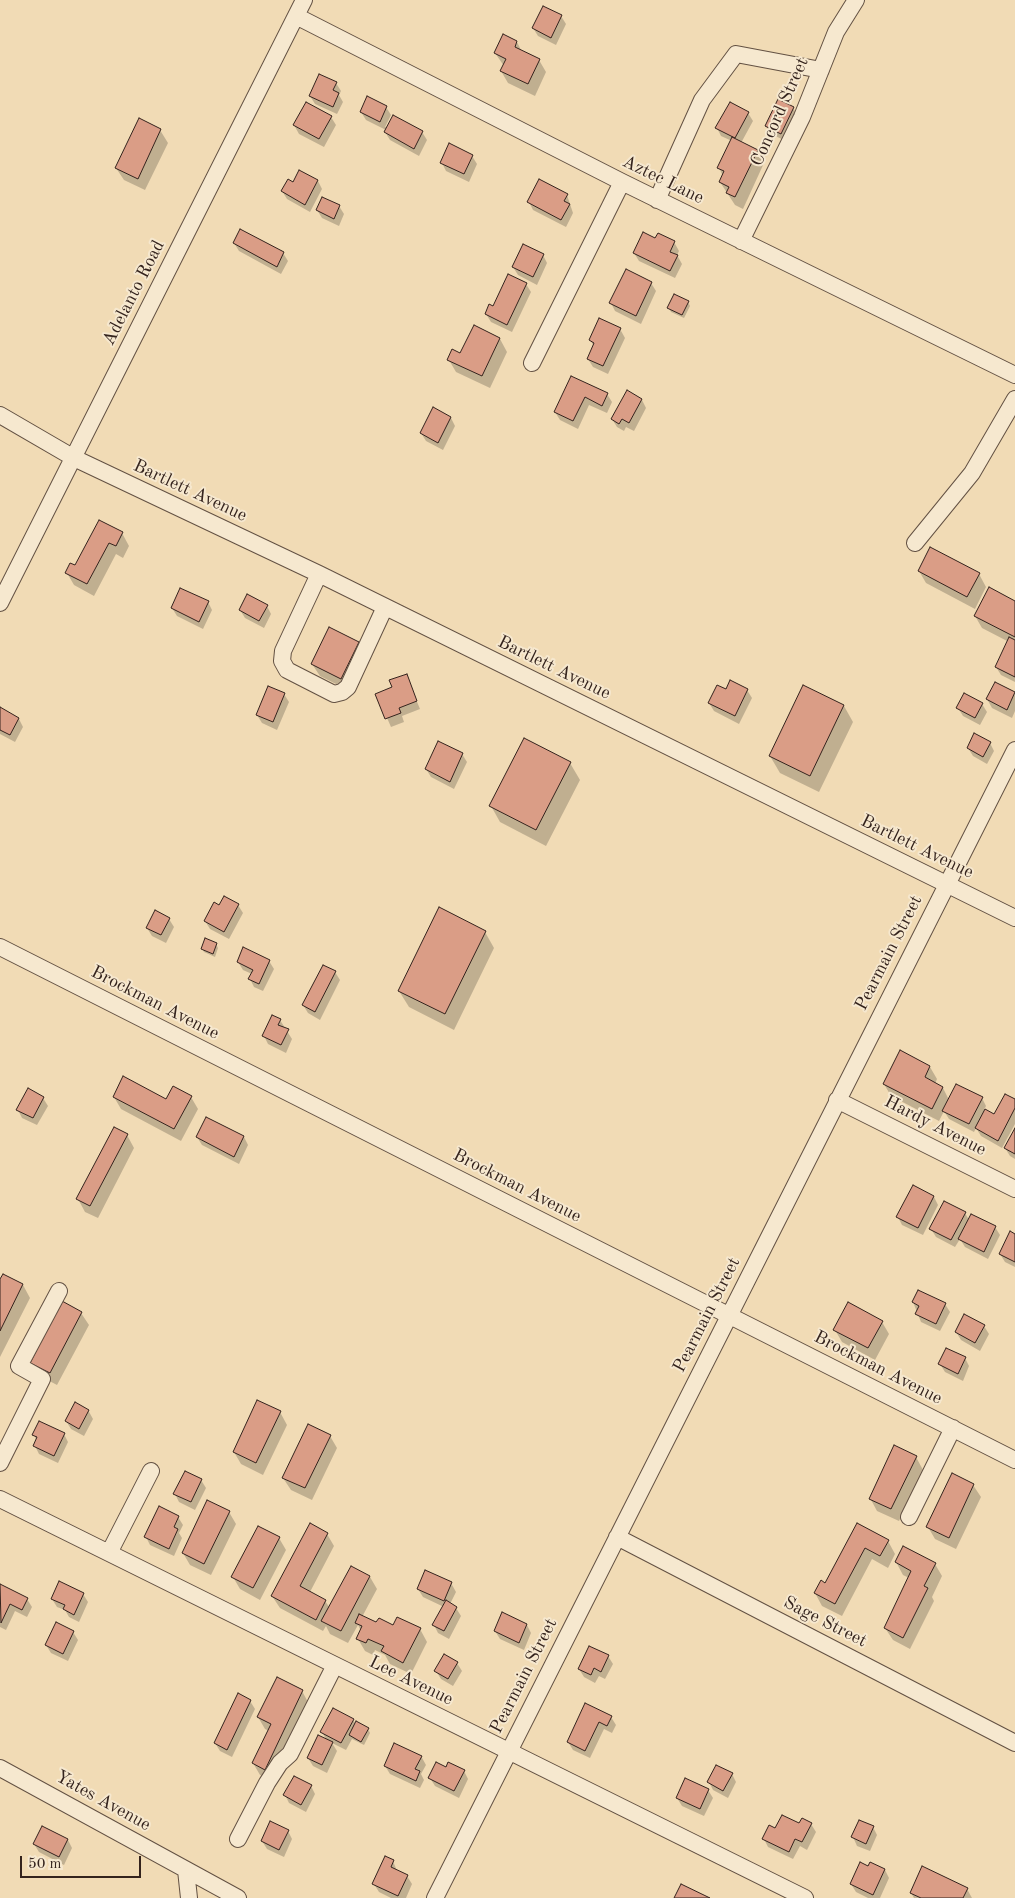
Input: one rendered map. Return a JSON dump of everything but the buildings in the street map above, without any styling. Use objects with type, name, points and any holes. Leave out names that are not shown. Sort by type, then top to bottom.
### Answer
[{"type":"street","name":"Adelanto Road","points":[[0,603],[304,0]]},
{"type":"street","name":"Concord Street","points":[[741,241],[802,117],[836,32],[856,0]]},
{"type":"street","name":"Aztec Lane","points":[[296,16],[658,200],[1015,375]]},
{"type":"street","points":[[658,200],[702,100],[736,54],[821,70]]},
{"type":"street","points":[[532,363],[622,182]]},
{"type":"street","points":[[915,542],[972,473],[1015,399]]},
{"type":"street","name":"Bartlett Avenue","points":[[0,415],[74,458],[319,574],[1015,918]]},
{"type":"street","points":[[319,574],[283,651],[282,661],[287,670],[334,694],[342,692],[348,686],[384,607]]},
{"type":"street","name":"Pearmain Street","points":[[435,1898],[946,883],[1015,750]]},
{"type":"street","name":"Brockman Avenue","points":[[0,947],[1015,1460]]},
{"type":"street","name":"Hardy Avenue","points":[[837,1100],[1015,1189]]},
{"type":"street","points":[[0,1463],[42,1379],[20,1366],[59,1291]]},
{"type":"street","points":[[909,1517],[953,1428]]},
{"type":"street","points":[[108,1553],[151,1471]]},
{"type":"street","name":"Lee Avenue","points":[[0,1499],[805,1898]]},
{"type":"street","name":"Sage Street","points":[[617,1537],[1015,1743]]},
{"type":"street","points":[[238,1839],[267,1783],[280,1763],[290,1754],[335,1665]]},
{"type":"street","name":"Yates Avenue","points":[[0,1768],[238,1898]]},
{"type":"street","points":[[186,1870],[189,1898]]}]
